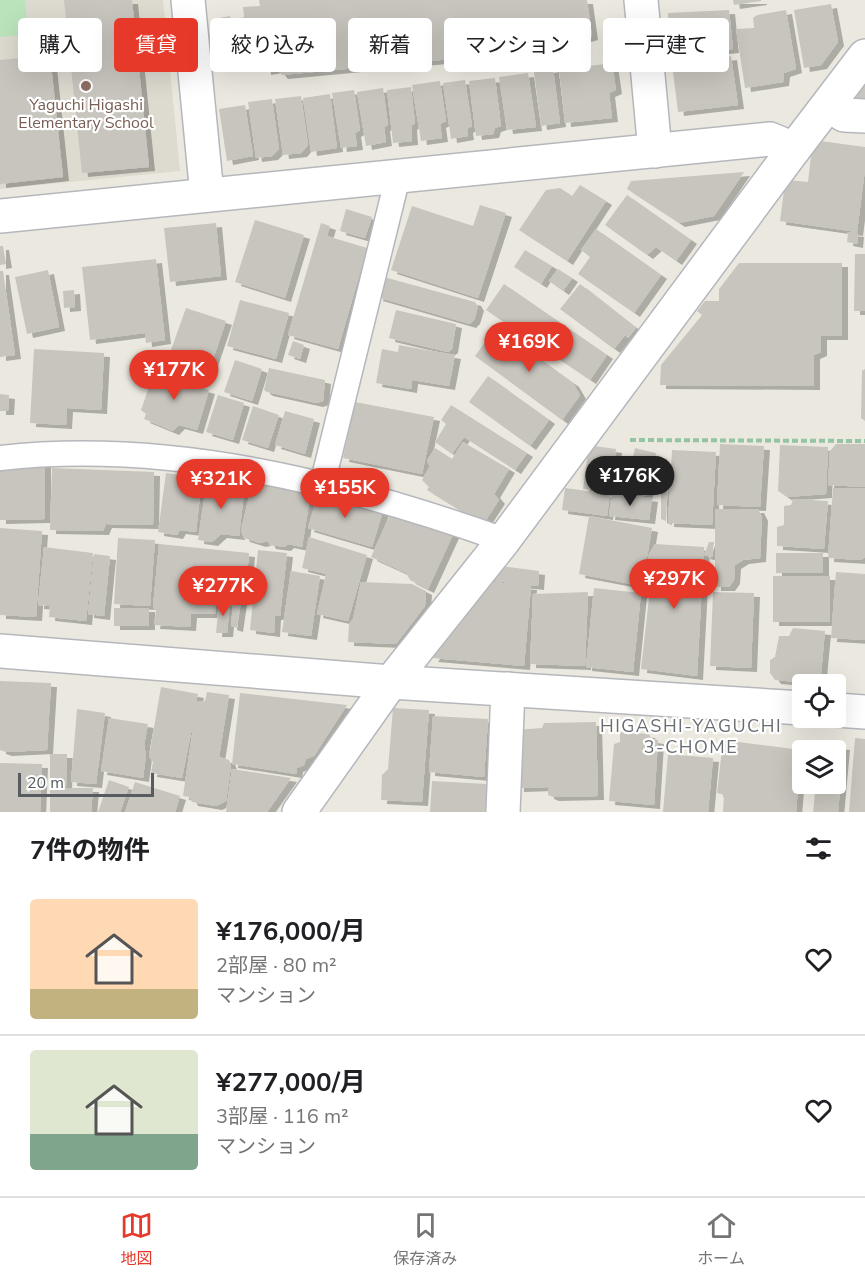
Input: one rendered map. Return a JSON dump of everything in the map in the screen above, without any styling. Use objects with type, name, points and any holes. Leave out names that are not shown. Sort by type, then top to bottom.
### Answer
[{"type":"street","points":[[188,0],[207,195]]},
{"type":"street","points":[[641,0],[655,151]]},
{"type":"street","points":[[299,812],[391,682],[504,540],[794,148],[865,56]]},
{"type":"street","points":[[829,105],[844,115],[865,116]]},
{"type":"street","points":[[0,216],[770,140],[794,148]]},
{"type":"street","points":[[0,651],[391,682],[792,707]]},
{"type":"street","points":[[503,812],[508,689]]},
{"type":"street","points":[[846,711],[865,712]]},
{"type":"lane","points":[[322,485],[398,177]]},
{"type":"lane","points":[[0,458],[29,455],[136,455],[227,466],[359,493],[504,540]]},
{"type":"path","points":[[578,439],[865,441]]},
{"type":"shaded area","name":"Yaguchi Higashi Elementary School","points":[[0,0],[163,0],[165,18],[114,18],[114,72],[170,72],[180,171],[0,189]]},
{"type":"green space","points":[[0,0],[25,0],[27,18],[18,18],[18,36],[0,37]]},
{"type":"building","points":[[64,0],[132,0],[134,18],[114,18],[114,72],[139,72],[149,167],[82,173],[71,72],[102,72],[102,18],[66,18]]},
{"type":"building","points":[[259,0],[587,0],[590,18],[444,18],[444,60],[432,61],[432,18],[348,18],[348,69],[336,70],[336,18],[242,18],[244,17],[243,7],[260,6]]},
{"type":"building","points":[[733,0],[761,0],[761,1],[734,5]]},
{"type":"building","points":[[831,4],[838,42],[821,65],[804,68],[794,10]]},
{"type":"building","points":[[729,10],[733,49],[729,49],[729,18],[668,18],[668,13]]},
{"type":"building","points":[[786,10],[796,69],[784,73],[783,82],[745,88],[736,29],[754,28],[753,18],[757,15]]},
{"type":"building","points":[[729,56],[731,56],[738,105],[678,112],[673,72],[729,72]]},
{"type":"building","points":[[18,58],[18,72],[52,72],[63,177],[0,184],[0,60]]},
{"type":"building","points":[[603,64],[603,72],[613,72],[616,90],[609,93],[612,118],[565,123],[559,72],[591,72],[591,66]]},
{"type":"building","points":[[865,69],[865,101],[858,101],[847,93]]},
{"type":"building","points":[[280,72],[314,72],[282,75]]},
{"type":"building","points":[[534,72],[554,72],[560,123],[541,126]]},
{"type":"building","points":[[528,73],[536,127],[507,130],[499,77]]},
{"type":"building","points":[[495,78],[501,126],[495,128],[493,134],[476,136],[469,81]]},
{"type":"building","points":[[465,80],[472,126],[467,129],[468,136],[451,139],[443,83]]},
{"type":"building","points":[[440,81],[446,121],[440,124],[442,138],[421,141],[412,85]]},
{"type":"building","points":[[411,87],[415,123],[411,126],[412,141],[393,143],[387,90]]},
{"type":"building","points":[[383,88],[388,125],[384,127],[386,142],[366,146],[357,92]]},
{"type":"building","points":[[354,90],[360,130],[355,133],[357,146],[341,148],[332,93]]},
{"type":"building","points":[[330,94],[337,148],[311,152],[303,98]]},
{"type":"building","points":[[301,96],[308,145],[301,153],[283,155],[275,99]]},
{"type":"building","points":[[272,99],[279,149],[272,156],[256,158],[248,102]]},
{"type":"building","points":[[245,105],[253,156],[227,161],[219,109]]},
{"type":"building","points":[[813,140],[865,147],[865,169],[857,232],[780,221],[785,183],[788,180],[808,182]]},
{"type":"building","points":[[744,172],[714,216],[679,223],[627,189],[631,181]]},
{"type":"building","points":[[580,185],[606,201],[567,261],[519,230],[546,190],[560,188],[572,196]]},
{"type":"building","points":[[627,195],[691,240],[676,261],[656,247],[647,255],[605,225]]},
{"type":"building","points":[[480,205],[506,213],[478,298],[391,270],[412,206],[473,226]]},
{"type":"building","points":[[346,209],[372,217],[365,238],[340,231]]},
{"type":"building","points":[[255,220],[304,235],[285,298],[235,282]]},
{"type":"building","points":[[216,223],[221,276],[170,282],[164,228]]},
{"type":"building","points":[[321,223],[330,226],[327,236],[367,248],[338,349],[288,335]]},
{"type":"building","points":[[596,229],[661,275],[634,313],[578,274],[590,257],[581,250]]},
{"type":"building","points":[[848,232],[858,233],[857,244],[847,242]]},
{"type":"building","points":[[0,246],[3,246],[6,264],[0,265]]},
{"type":"building","points":[[525,250],[552,266],[541,284],[514,267]]},
{"type":"building","points":[[855,254],[865,254],[865,311],[854,311]]},
{"type":"building","points":[[156,259],[165,340],[146,343],[145,333],[90,340],[82,267]]},
{"type":"building","points":[[739,263],[842,263],[842,336],[821,336],[821,352],[814,355],[814,386],[660,385],[661,365],[702,315],[697,311],[705,301],[719,301],[719,289]]},
{"type":"building","points":[[558,269],[572,278],[563,291],[549,281]]},
{"type":"building","points":[[48,270],[59,327],[27,334],[15,277]]},
{"type":"building","points":[[0,271],[3,271],[15,355],[0,357]]},
{"type":"building","points":[[384,277],[475,302],[478,307],[474,320],[470,324],[377,297]]},
{"type":"building","points":[[504,284],[607,355],[590,380],[486,310]]},
{"type":"building","points":[[580,284],[636,328],[628,338],[625,335],[614,349],[560,309]]},
{"type":"building","points":[[74,290],[75,307],[64,308],[63,291]]},
{"type":"building","points":[[240,300],[289,313],[276,359],[227,346]]},
{"type":"building","points":[[186,308],[226,321],[208,374],[167,361]]},
{"type":"building","points":[[396,310],[456,324],[452,349],[448,352],[389,338]]},
{"type":"building","points":[[496,327],[573,383],[580,395],[562,420],[475,356]]},
{"type":"building","points":[[293,341],[304,345],[300,359],[288,355]]},
{"type":"building","points":[[399,345],[455,355],[449,386],[412,380],[411,389],[376,383],[382,349],[398,352]]},
{"type":"building","points":[[34,349],[104,353],[101,410],[67,408],[66,425],[30,423]]},
{"type":"building","points":[[235,360],[262,369],[252,401],[224,392]]},
{"type":"building","points":[[162,368],[193,380],[195,386],[209,390],[197,430],[179,425],[173,431],[144,419],[146,414],[141,410],[153,375],[160,374]]},
{"type":"building","points":[[269,368],[325,380],[323,401],[317,403],[267,392],[264,390]]},
{"type":"building","points":[[865,369],[865,421],[861,418],[862,371]]},
{"type":"building","points":[[488,376],[549,420],[530,446],[469,402]]},
{"type":"building","points":[[0,394],[9,395],[8,411],[0,411]]},
{"type":"building","points":[[218,395],[244,403],[233,440],[206,432]]},
{"type":"building","points":[[355,402],[434,417],[422,474],[343,458]]},
{"type":"building","points":[[451,405],[527,453],[515,470],[464,437],[452,454],[435,442],[446,424],[441,420]]},
{"type":"building","points":[[253,406],[279,415],[268,448],[242,440]]},
{"type":"building","points":[[285,411],[314,419],[305,454],[275,445]]},
{"type":"building","points":[[463,442],[509,469],[494,494],[499,500],[486,520],[476,520],[427,490],[429,487],[422,480],[430,466],[427,461],[435,448],[452,459]]},
{"type":"building","points":[[720,444],[764,446],[760,507],[717,505]]},
{"type":"building","points":[[836,444],[865,444],[865,487],[828,485],[830,451]]},
{"type":"building","points":[[780,445],[828,447],[826,494],[787,497],[778,491]]},
{"type":"building","points":[[594,446],[616,449],[610,492],[583,489],[588,451]]},
{"type":"building","points":[[635,448],[656,453],[646,496],[625,491]]},
{"type":"building","points":[[672,450],[716,452],[712,525],[668,523]]},
{"type":"building","points":[[0,463],[45,463],[45,519],[0,520]]},
{"type":"building","points":[[52,468],[154,472],[153,525],[106,524],[103,531],[50,530]]},
{"type":"building","points":[[166,473],[202,478],[196,532],[180,530],[177,535],[158,532]]},
{"type":"building","points":[[668,476],[666,521],[661,519],[661,490]]},
{"type":"building","points":[[253,479],[311,491],[302,547],[288,544],[285,547],[270,545],[268,541],[260,543],[244,538],[241,531]]},
{"type":"building","points":[[207,480],[245,484],[239,536],[221,534],[212,542],[198,540]]},
{"type":"building","points":[[565,488],[610,494],[607,516],[562,510]]},
{"type":"building","points":[[833,488],[865,488],[865,557],[861,560],[828,558]]},
{"type":"building","points":[[319,491],[383,511],[372,547],[308,528]]},
{"type":"building","points":[[612,493],[652,498],[649,520],[609,516]]},
{"type":"building","points":[[793,499],[828,501],[824,549],[777,546],[777,527],[784,525],[784,506],[791,505]]},
{"type":"building","points":[[394,506],[456,528],[428,589],[410,580],[406,573],[371,557]]},
{"type":"building","points":[[715,509],[758,509],[762,517],[760,558],[743,560],[735,565],[734,580],[729,587],[715,587]]},
{"type":"building","points":[[589,516],[652,528],[642,586],[579,574]]},
{"type":"building","points":[[0,528],[42,531],[36,617],[0,615]]},
{"type":"building","points":[[309,537],[367,555],[348,621],[317,614],[326,574],[302,568]]},
{"type":"building","points":[[118,538],[155,540],[150,606],[114,604]]},
{"type":"building","points":[[709,542],[714,542],[712,557],[704,555]]},
{"type":"building","points":[[159,544],[249,553],[245,599],[241,601],[237,628],[231,626],[234,594],[217,593],[215,614],[191,614],[190,627],[154,625],[156,611],[153,607]]},
{"type":"building","points":[[655,544],[704,547],[697,676],[641,669],[651,580],[647,571],[649,554]]},
{"type":"building","points":[[44,547],[93,553],[86,621],[49,617],[50,606],[38,605]]},
{"type":"building","points":[[258,550],[287,553],[280,616],[275,616],[274,633],[250,630]]},
{"type":"building","points":[[776,553],[823,553],[823,573],[776,573]]},
{"type":"building","points":[[94,554],[110,556],[104,616],[88,614]]},
{"type":"building","points":[[494,565],[539,571],[538,586],[485,580]]},
{"type":"building","points":[[291,571],[320,576],[311,636],[282,632]]},
{"type":"building","points":[[836,572],[865,574],[865,640],[831,638]]},
{"type":"building","points":[[773,576],[830,576],[830,622],[773,622]]},
{"type":"building","points":[[484,581],[531,586],[524,666],[432,658]]},
{"type":"building","points":[[361,582],[412,584],[426,591],[425,606],[396,644],[348,642],[349,624],[353,619]]},
{"type":"building","points":[[594,588],[641,593],[633,672],[586,667]]},
{"type":"building","points":[[588,592],[585,666],[530,664],[533,594]]},
{"type":"building","points":[[713,592],[754,593],[751,668],[710,666]]},
{"type":"building","points":[[219,601],[230,602],[227,633],[216,633]]},
{"type":"building","points":[[114,608],[149,608],[149,626],[114,626]]},
{"type":"building","points":[[793,628],[825,631],[821,674],[792,674],[792,682],[775,680],[770,673],[770,660],[775,657],[779,636],[789,636]]},
{"type":"building","points":[[0,681],[51,683],[47,750],[6,752],[0,750]]},
{"type":"building","points":[[161,687],[198,694],[196,702],[205,701],[207,692],[229,695],[219,757],[229,760],[231,766],[226,801],[216,806],[192,802],[190,797],[183,796],[196,708],[182,778],[151,773],[153,762],[149,756]]},
{"type":"building","points":[[240,693],[347,705],[314,756],[306,759],[304,765],[297,768],[296,774],[232,764]]},
{"type":"building","points":[[393,708],[429,710],[422,802],[381,800],[382,775],[388,769]]},
{"type":"building","points":[[77,709],[105,713],[96,784],[71,782]]},
{"type":"building","points":[[433,716],[488,719],[484,777],[429,772]]},
{"type":"building","points":[[109,718],[148,724],[144,745],[146,755],[143,778],[101,771]]},
{"type":"building","points":[[596,722],[598,796],[553,797],[548,795],[548,787],[518,788],[516,730],[542,728],[544,723]]},
{"type":"building","points":[[620,732],[649,734],[651,739],[658,740],[654,805],[609,801],[614,744],[620,742]]},
{"type":"building","points":[[855,738],[865,739],[865,812],[849,812]]},
{"type":"building","points":[[723,740],[792,749],[792,794],[797,794],[796,812],[723,812],[724,795],[717,793]]},
{"type":"building","points":[[50,754],[67,754],[66,788],[93,788],[91,812],[50,812]]},
{"type":"building","points":[[668,754],[713,758],[708,812],[663,812]]},
{"type":"building","points":[[0,763],[42,764],[40,812],[0,812]]},
{"type":"building","points":[[232,769],[291,778],[267,812],[226,812]]},
{"type":"building","points":[[109,780],[129,787],[120,812],[98,812]]},
{"type":"building","points":[[432,781],[488,784],[486,812],[430,812]]},
{"type":"building","points":[[135,782],[180,796],[175,812],[125,812]]},
{"type":"building","points":[[815,794],[840,794],[838,812],[813,812]]},
{"type":"place","name":"Yaguchi Higashi Elementary School","points":[[86,86]]},
{"type":"district","name":"HIGASHI-YAGUCHI 3-CHOME","points":[[691,736]]}]
